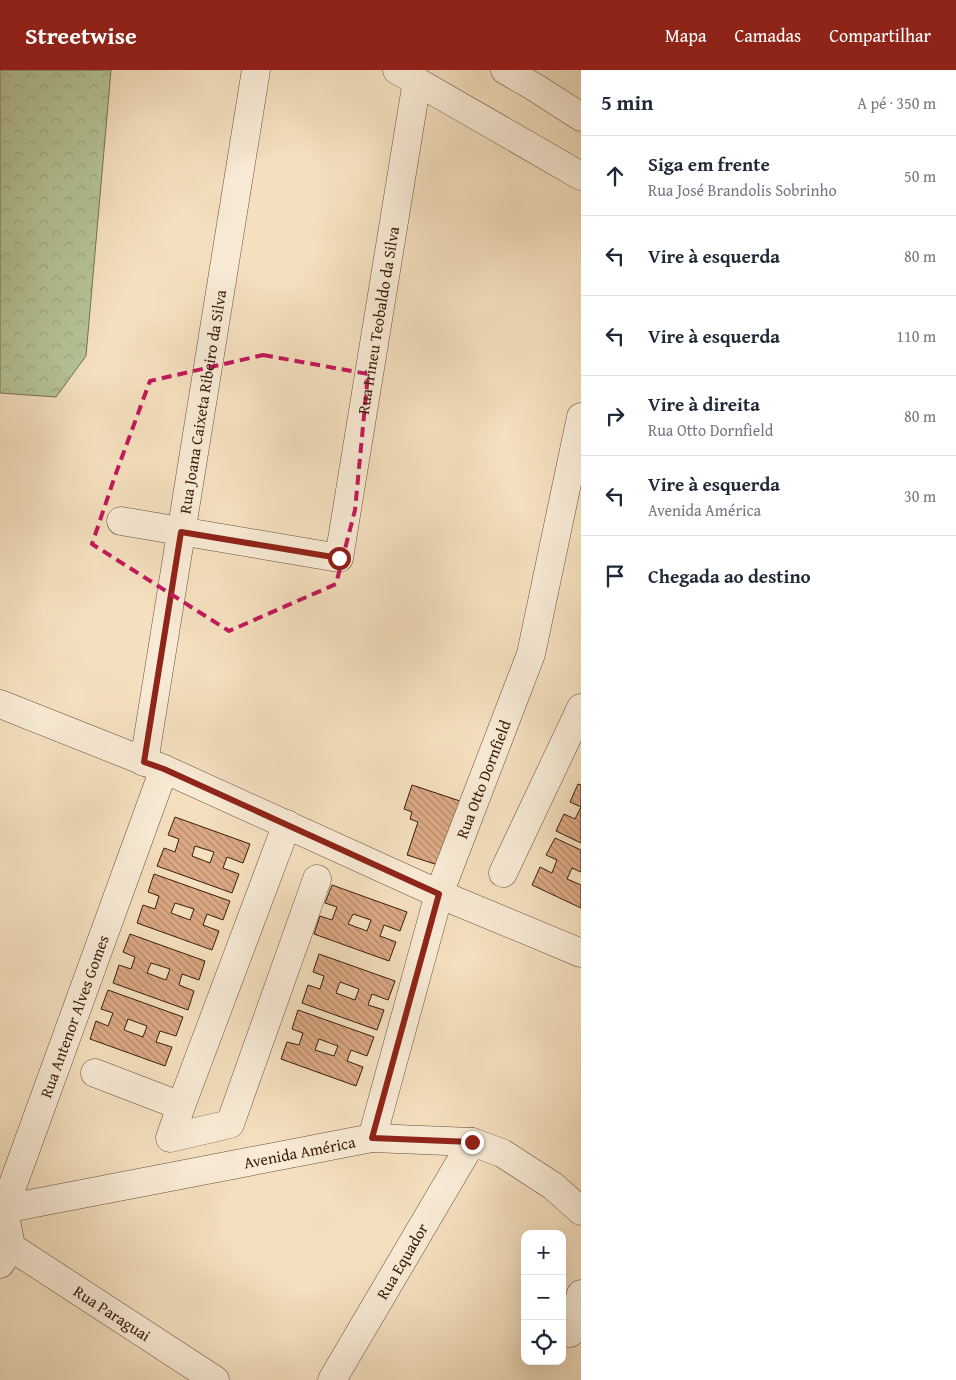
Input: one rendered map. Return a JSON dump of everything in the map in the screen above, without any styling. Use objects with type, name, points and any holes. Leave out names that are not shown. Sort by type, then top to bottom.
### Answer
[{"type":"street","name":"Rua Joana Caixeta Ribeiro da Silva","points":[[154,766],[181,532],[256,70]]},
{"type":"street","points":[[506,70],[541,79],[581,117]]},
{"type":"street","points":[[407,76],[581,176]]},
{"type":"street","name":"Rua Irineu Teobaldo da Silva","points":[[181,532],[339,558],[407,76]]},
{"type":"street","name":"Rua Otto Dornfield","points":[[372,1138],[439,894],[530,654],[581,417]]},
{"type":"street","points":[[121,521],[181,532]]},
{"type":"street","points":[[0,704],[154,766],[287,824],[439,894],[581,953]]},
{"type":"street","points":[[503,873],[571,754],[581,708]]},
{"type":"street","name":"Rua Antenor Alves Gomes","points":[[2,1209],[154,766]]},
{"type":"street","points":[[287,824],[170,1138],[230,1124],[318,879]]},
{"type":"street","points":[[95,1073],[181,1106]]},
{"type":"street","name":"Avenida América","points":[[2,1209],[372,1138],[472,1142],[502,1153],[553,1186],[581,1211]]},
{"type":"street","name":"Rua Equador","points":[[332,1380],[472,1142]]},
{"type":"street","points":[[2,1209],[6,1256]]},
{"type":"street","name":"Rua Paraguai","points":[[6,1256],[215,1380]]},
{"type":"street","points":[[570,1333],[581,1294]]},
{"type":"highlighted area","points":[[263,355],[368,374],[355,510],[336,584],[229,631],[92,544],[150,381]]},
{"type":"green space","points":[[0,70],[111,70],[86,356],[56,397],[0,393]]},
{"type":"building","points":[[578,784],[581,785],[581,807],[570,802]]},
{"type":"building","points":[[412,785],[460,801],[438,865],[407,855],[418,822],[410,819],[412,812],[404,809]]},
{"type":"building","points":[[581,807],[581,843],[556,831],[564,814],[575,819]]},
{"type":"building","points":[[175,817],[250,844],[243,863],[227,857],[223,868],[239,874],[232,893],[157,866],[164,848],[175,852],[179,839],[168,835]],"holes":[[[195,846],[214,852],[210,863],[192,856]]]},
{"type":"building","points":[[555,838],[581,850],[581,872],[572,868],[567,879],[581,885],[581,908],[532,885],[540,867],[552,873],[557,860],[546,855]]},
{"type":"building","points":[[154,874],[230,901],[223,920],[207,914],[203,925],[219,931],[212,950],[137,923],[143,905],[155,909],[159,896],[148,892]],"holes":[[[175,903],[194,909],[190,920],[171,913]]]},
{"type":"building","points":[[332,885],[407,912],[400,931],[384,925],[380,936],[396,942],[389,961],[314,934],[320,916],[332,920],[337,907],[325,903]],"holes":[[[353,914],[371,920],[367,931],[348,924]]]},
{"type":"building","points":[[130,934],[205,961],[199,980],[182,974],[179,985],[194,991],[188,1010],[113,983],[119,965],[131,969],[135,957],[123,952]],"holes":[[[151,963],[170,969],[166,980],[147,973]]]},
{"type":"building","points":[[319,954],[395,981],[388,1000],[372,994],[368,1005],[384,1010],[377,1030],[302,1003],[308,985],[320,989],[324,976],[313,972]],"holes":[[[340,982],[359,989],[355,1000],[336,993]]]},
{"type":"building","points":[[108,990],[183,1017],[176,1036],[160,1031],[156,1042],[172,1047],[165,1066],[90,1039],[96,1021],[108,1026],[113,1013],[101,1009]],"holes":[[[128,1019],[147,1026],[143,1037],[124,1030]]]},
{"type":"building","points":[[298,1010],[374,1037],[367,1056],[351,1050],[347,1061],[363,1067],[356,1086],[281,1059],[287,1042],[299,1045],[303,1033],[292,1029]],"holes":[[[319,1039],[338,1046],[334,1056],[315,1050]]]},
{"type":"route","points":[[339,558],[181,532],[144,762],[164,769],[287,824],[439,894],[372,1138],[472,1142]]}]
